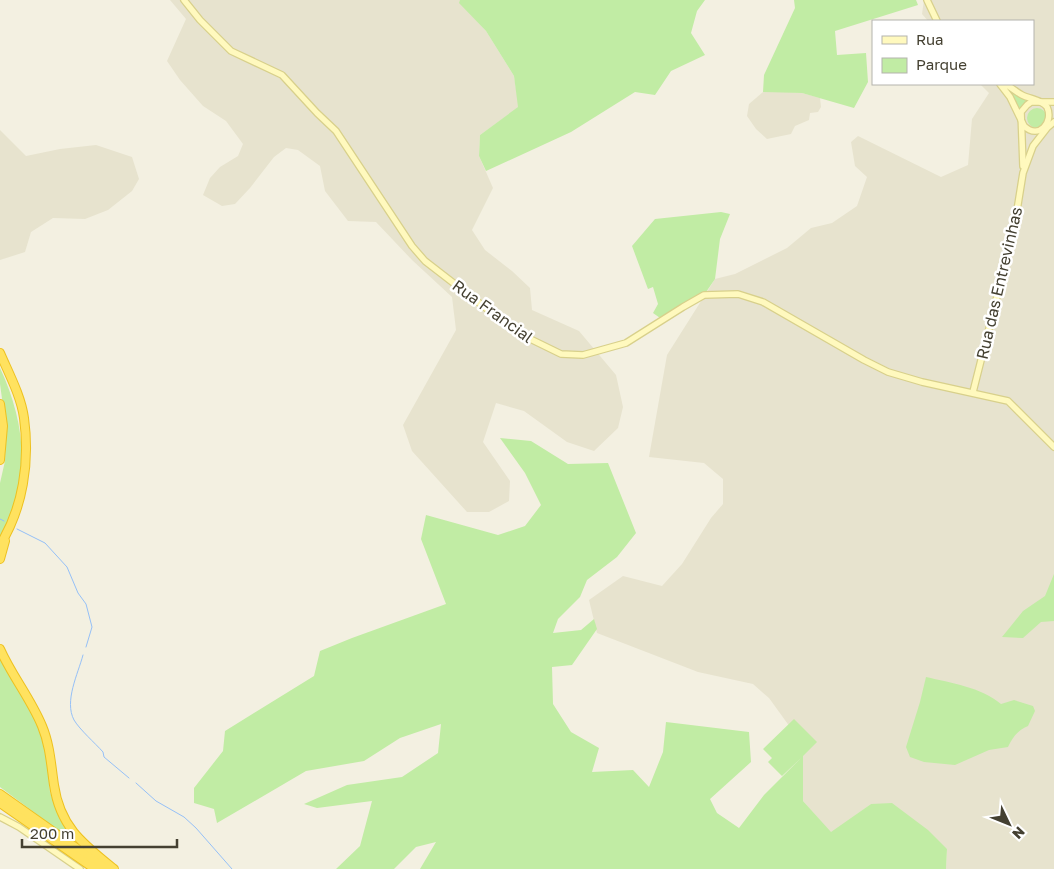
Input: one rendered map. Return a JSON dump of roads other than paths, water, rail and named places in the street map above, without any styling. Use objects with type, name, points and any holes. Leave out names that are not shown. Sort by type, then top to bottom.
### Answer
[{"type":"highway","points":[[0,353],[16,388],[24,418],[26,444],[26,468],[22,488],[15,514],[0,545]]},
{"type":"highway","points":[[0,404],[2,426],[0,460]]},
{"type":"highway","points":[[0,559],[6,535]]},
{"type":"highway","points":[[0,649],[43,727],[57,803],[63,819],[80,841],[114,869]]},
{"type":"highway","points":[[0,794],[106,869]]},
{"type":"highway","points":[[0,802],[95,869]]},
{"type":"street","name":"Rua Francial","points":[[184,0],[200,20],[232,51],[243,58],[282,75],[340,135],[407,238],[425,261],[518,333],[564,355],[578,355],[626,343],[704,296],[738,294],[764,302],[888,372],[922,382],[1008,401],[1054,448]]},
{"type":"street","points":[[926,0],[936,20]]},
{"type":"street","points":[[1001,85],[1010,97],[1024,126],[1032,132],[1047,128],[1050,123],[1051,113],[1049,108],[1007,85]]},
{"type":"street","points":[[1022,122],[1021,112],[1031,102],[1054,102]]},
{"type":"street","name":"Rua das Entrevinhas","points":[[1022,122],[1023,173]]},
{"type":"street","name":"Rua das Entrevinhas","points":[[973,392],[1014,229],[1023,173],[1030,151],[1047,128],[1054,122]]},
{"type":"street","points":[[0,818],[19,827],[80,869]]},
{"type":"waterway","points":[[0,519],[4,521]]},
{"type":"waterway","points":[[17,529],[45,543],[67,567],[78,593],[86,604],[92,627],[86,647]]},
{"type":"waterway","points":[[83,655],[71,696],[71,713],[74,720],[103,752],[104,757],[129,778]]},
{"type":"waterway","points":[[136,783],[156,801],[184,817],[232,869]]}]
